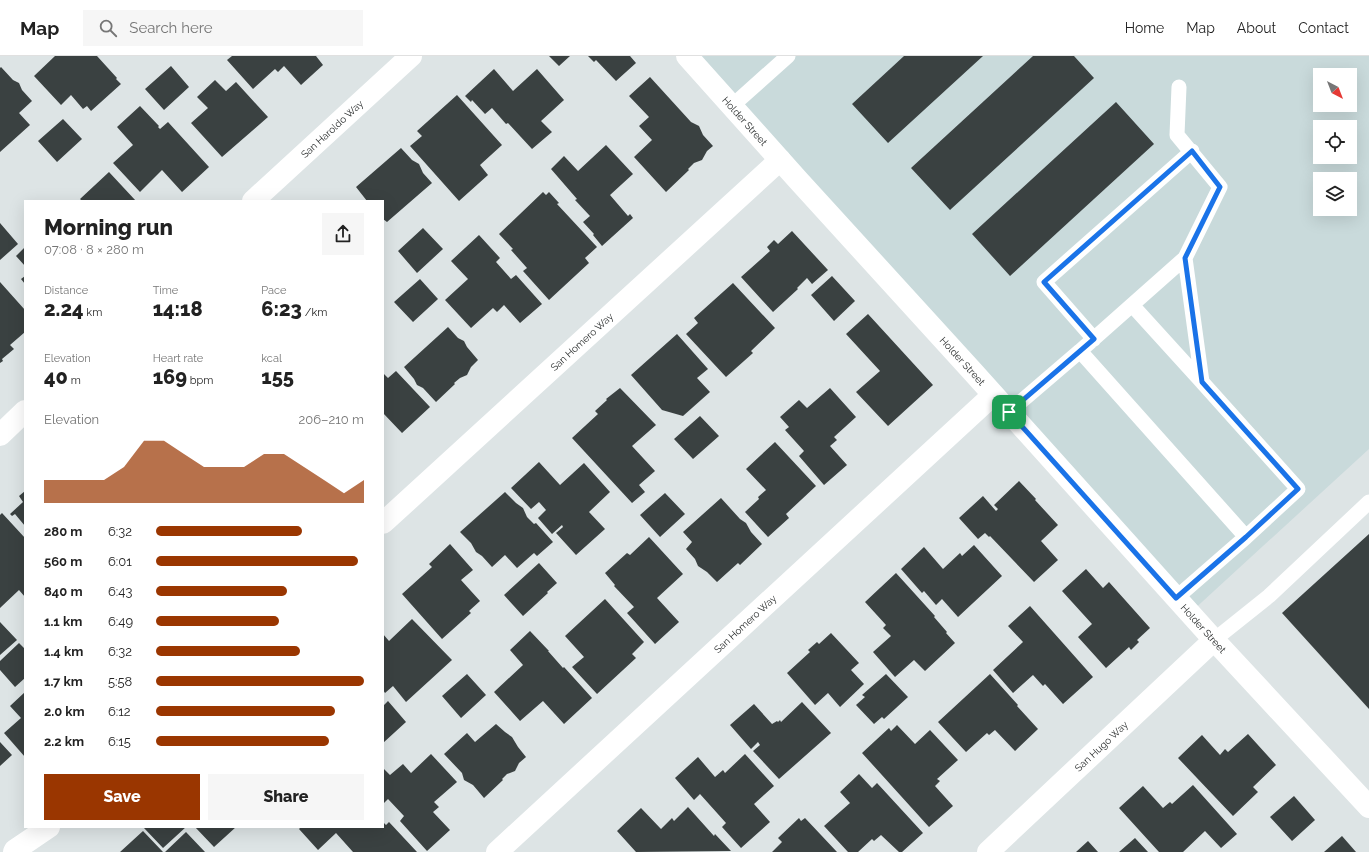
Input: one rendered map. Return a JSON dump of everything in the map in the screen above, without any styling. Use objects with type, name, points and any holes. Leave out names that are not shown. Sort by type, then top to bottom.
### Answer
[{"type":"street","name":"San Haroldo Way","points":[[254,200],[411,56]]},
{"type":"street","name":"Holder Street","points":[[687,56],[1214,640],[1369,807]]},
{"type":"street","name":"San Homero Way","points":[[384,522],[780,160]]},
{"type":"street","name":"San Homero Way","points":[[497,852],[993,394]]},
{"type":"street","points":[[0,434],[24,413]]},
{"type":"street","name":"San Hugo Way","points":[[988,852],[1214,640]]},
{"type":"street","points":[[14,852],[48,828]]},
{"type":"lane","points":[[732,106],[788,56]]},
{"type":"lane","points":[[1009,412],[1185,258],[1220,187],[1192,151],[1177,135],[1179,88]]},
{"type":"lane","points":[[1094,339],[1044,282],[1192,151]]},
{"type":"lane","points":[[1185,258],[1202,382]]},
{"type":"lane","points":[[1132,305],[1298,489],[1176,598]]},
{"type":"lane","points":[[1080,351],[1246,537]]},
{"type":"lane","points":[[1214,640],[1269,596],[1369,502]]},
{"type":"shaded area","points":[[687,56],[1369,56],[1369,449],[1190,613]]},
{"type":"building","points":[[55,56],[97,56],[121,84],[91,111],[87,106],[83,109],[71,95],[61,105],[34,76]]},
{"type":"building","points":[[232,56],[316,56],[323,65],[301,85],[284,66],[278,72],[275,69],[253,89],[227,60]]},
{"type":"building","points":[[549,56],[570,56],[559,66]]},
{"type":"building","points":[[588,56],[630,56],[636,63],[616,81],[596,60],[594,62]]},
{"type":"building","points":[[904,56],[983,56],[888,143],[852,104]]},
{"type":"building","points":[[1033,56],[1074,56],[1094,78],[950,210],[911,168]]},
{"type":"building","points":[[171,66],[189,87],[164,110],[145,89]]},
{"type":"building","points":[[1,67],[13,80],[19,83],[22,90],[32,101],[19,113],[30,125],[0,152],[0,68]]},
{"type":"building","points":[[494,69],[513,91],[537,69],[564,100],[541,121],[552,132],[532,149],[492,108],[485,114],[472,100],[471,102],[465,96]]},
{"type":"building","points":[[650,77],[691,122],[699,126],[703,135],[713,146],[707,151],[702,160],[694,163],[688,169],[689,170],[666,192],[634,157],[652,140],[639,126],[649,117],[629,96]]},
{"type":"building","points":[[215,80],[226,91],[236,82],[268,117],[222,157],[191,123],[208,108],[197,97]]},
{"type":"building","points":[[457,95],[502,145],[480,165],[488,175],[459,201],[410,146],[422,136],[417,131]]},
{"type":"building","points":[[1116,102],[1154,144],[1010,276],[972,234]]},
{"type":"building","points":[[140,106],[159,126],[158,127],[160,129],[168,122],[209,167],[182,192],[162,170],[140,192],[113,163],[133,145],[117,127]]},
{"type":"building","points":[[63,119],[82,139],[57,162],[38,141]]},
{"type":"building","points":[[606,145],[633,174],[610,195],[628,216],[630,214],[633,218],[602,246],[583,222],[590,216],[575,200],[577,199],[551,169],[564,156],[578,171]]},
{"type":"building","points":[[401,148],[412,160],[419,164],[423,173],[432,183],[387,222],[384,220],[384,200],[366,200],[356,187]]},
{"type":"building","points":[[109,172],[135,200],[81,200],[80,199]]},
{"type":"building","points":[[543,192],[546,195],[549,192],[559,203],[557,204],[597,247],[585,258],[589,263],[549,300],[523,271],[527,268],[511,250],[513,249],[499,234]]},
{"type":"building","points":[[0,223],[18,244],[0,260]]},
{"type":"building","points":[[423,228],[443,249],[417,273],[398,251]]},
{"type":"building","points":[[792,231],[828,270],[812,284],[807,278],[797,288],[798,289],[773,312],[741,277],[770,251],[767,247],[774,240],[778,244]]},
{"type":"building","points":[[479,235],[500,258],[496,262],[511,279],[516,275],[542,304],[520,323],[504,305],[497,312],[493,308],[471,328],[445,300],[468,279],[451,261]]},
{"type":"building","points":[[24,248],[24,265],[16,256]]},
{"type":"building","points":[[832,276],[855,301],[834,321],[811,295]]},
{"type":"building","points":[[420,279],[438,299],[413,322],[394,302]]},
{"type":"building","points":[[0,282],[24,309],[24,333],[10,345],[14,349],[2,359],[3,361],[0,363]]},
{"type":"building","points":[[733,283],[775,328],[751,351],[753,353],[726,377],[686,334],[698,323],[694,318]]},
{"type":"building","points":[[868,314],[933,385],[888,426],[856,392],[880,371],[846,334]]},
{"type":"building","points":[[448,327],[458,338],[464,341],[478,360],[471,367],[467,375],[454,383],[455,384],[436,402],[423,388],[417,385],[404,367]]},
{"type":"building","points":[[677,334],[708,369],[697,378],[710,392],[683,416],[662,410],[631,375]]},
{"type":"building","points":[[396,371],[430,407],[402,433],[384,414],[384,374],[388,378]]},
{"type":"building","points":[[620,388],[656,425],[632,446],[655,471],[639,485],[645,492],[632,503],[572,438],[598,414],[595,411],[607,400],[606,399]]},
{"type":"building","points":[[830,388],[856,417],[834,437],[837,440],[830,446],[847,465],[824,485],[799,456],[804,451],[785,430],[789,427],[780,417],[799,400],[807,408]]},
{"type":"building","points":[[700,416],[719,436],[693,459],[674,439]]},
{"type":"building","points":[[775,442],[816,486],[786,514],[789,518],[768,537],[745,512],[766,490],[746,469]]},
{"type":"building","points":[[539,462],[560,485],[584,463],[610,492],[589,512],[605,529],[576,555],[556,533],[563,527],[562,525],[552,534],[538,518],[546,510],[539,502],[531,509],[511,488]]},
{"type":"building","points":[[1019,481],[1058,525],[1041,541],[1058,560],[1034,582],[990,536],[989,537],[985,533],[978,539],[959,518],[983,496],[996,511],[998,509],[994,505]]},
{"type":"building","points":[[24,492],[24,525],[15,514],[12,516],[10,514],[23,502],[19,496]]},
{"type":"building","points":[[505,492],[523,508],[527,517],[534,524],[536,523],[553,542],[537,556],[534,553],[517,568],[505,555],[492,567],[476,552],[471,543],[460,532]]},
{"type":"building","points":[[665,493],[685,514],[660,537],[640,515]]},
{"type":"building","points":[[721,498],[740,519],[746,523],[751,532],[762,544],[740,565],[738,563],[717,582],[707,572],[698,566],[695,559],[686,549],[692,542],[683,532]]},
{"type":"building","points":[[2,513],[24,537],[24,596],[19,590],[0,608],[0,515]]},
{"type":"building","points":[[1369,534],[1369,709],[1282,613]]},
{"type":"building","points":[[649,537],[683,574],[657,598],[679,622],[655,644],[627,613],[634,607],[614,586],[615,585],[605,573],[627,553],[630,555]]},
{"type":"building","points":[[450,544],[473,570],[461,580],[480,601],[469,611],[471,613],[442,639],[402,594],[432,567],[429,564]]},
{"type":"building","points":[[974,545],[1002,576],[958,617],[942,599],[936,605],[924,591],[922,593],[901,569],[924,547],[943,569],[960,553],[962,556]]},
{"type":"building","points":[[539,563],[557,583],[523,616],[504,595]]},
{"type":"building","points":[[1086,569],[1103,588],[1109,582],[1150,628],[1137,640],[1139,642],[1131,650],[1129,647],[1106,668],[1078,637],[1092,624],[1062,591]]},
{"type":"building","points":[[896,573],[935,616],[934,617],[955,643],[925,671],[914,660],[895,677],[873,652],[891,636],[883,628],[886,625],[865,602]]},
{"type":"building","points":[[605,599],[644,642],[632,654],[636,658],[597,694],[572,667],[584,657],[565,636]]},
{"type":"building","points":[[1030,606],[1093,677],[1063,704],[1045,684],[1043,686],[1033,675],[1013,693],[993,670],[1023,642],[1008,626]]},
{"type":"building","points":[[412,619],[452,660],[406,702],[393,686],[385,693],[384,692],[384,635],[389,641]]},
{"type":"building","points":[[0,622],[17,640],[0,655]]},
{"type":"building","points":[[530,631],[592,698],[564,724],[543,701],[520,721],[494,692],[523,665],[510,650]]},
{"type":"building","points":[[831,633],[859,663],[851,670],[864,684],[840,707],[828,693],[815,705],[787,673],[810,652],[808,650],[817,642],[819,644]]},
{"type":"building","points":[[19,643],[24,648],[24,679],[15,687],[0,670],[0,661]]},
{"type":"building","points":[[467,674],[486,695],[461,718],[442,696]]},
{"type":"building","points":[[886,674],[908,697],[884,719],[882,717],[874,724],[856,705],[865,697],[862,695]]},
{"type":"building","points":[[990,674],[1038,729],[1015,751],[995,730],[989,735],[987,733],[966,752],[938,722]]},
{"type":"building","points":[[24,693],[24,756],[4,733],[21,718],[10,706]]},
{"type":"building","points":[[388,701],[406,722],[384,742],[384,705]]},
{"type":"building","points":[[802,702],[831,733],[779,779],[753,751],[760,745],[758,742],[751,749],[730,725],[754,704],[772,724],[780,720],[781,722]]},
{"type":"building","points":[[496,724],[512,737],[526,757],[519,763],[515,771],[507,774],[502,779],[503,780],[484,798],[473,785],[464,780],[462,773],[444,754],[467,733],[475,742]]},
{"type":"building","points":[[897,725],[915,744],[930,730],[958,760],[937,779],[940,781],[935,786],[953,806],[929,827],[862,753],[889,728],[891,731]]},
{"type":"building","points":[[1248,734],[1276,765],[1253,787],[1258,792],[1233,816],[1178,758],[1202,735],[1220,755],[1225,749],[1228,752]]},
{"type":"building","points":[[0,742],[12,755],[0,766]]},
{"type":"building","points":[[431,754],[457,782],[434,802],[439,807],[433,812],[450,830],[427,851],[400,821],[404,816],[388,799],[384,803],[384,769],[390,775],[403,764],[411,773]]},
{"type":"building","points":[[745,754],[774,786],[754,804],[770,822],[741,848],[722,827],[726,823],[700,794],[694,800],[675,778],[698,757],[715,777],[723,770],[725,773]]},
{"type":"building","points":[[859,774],[872,788],[877,783],[923,833],[902,852],[899,852],[881,835],[874,841],[872,839],[858,852],[848,852],[824,826],[850,803],[840,792]]},
{"type":"building","points":[[1193,785],[1237,834],[1221,848],[1205,831],[1183,852],[1159,852],[1119,808],[1143,786],[1163,808],[1170,802],[1172,804]]},
{"type":"building","points":[[1294,796],[1315,820],[1292,841],[1270,817]]},
{"type":"building","points":[[688,807],[714,836],[715,834],[731,851],[636,852],[617,831],[641,808],[661,829],[672,818],[674,821]]},
{"type":"building","points":[[799,818],[801,821],[805,818],[837,852],[772,852],[782,842],[778,838]]},
{"type":"building","points":[[389,822],[417,852],[353,852],[336,833],[318,850],[299,829],[384,828],[384,823],[386,825]]},
{"type":"building","points":[[144,828],[185,828],[163,848]]},
{"type":"building","points":[[196,828],[235,828],[214,847]]},
{"type":"building","points":[[143,831],[163,852],[120,852]]},
{"type":"building","points":[[186,832],[205,852],[165,852]]},
{"type":"building","points":[[1342,836],[1356,852],[1324,852]]},
{"type":"building","points":[[1135,838],[1148,852],[1119,852]]},
{"type":"building","points":[[1088,841],[1098,852],[1076,852]]},
{"type":"route","points":[[1192,151],[1220,187],[1185,258],[1202,382],[1298,489],[1176,598],[1009,412],[1094,339],[1044,282],[1192,151]]}]
